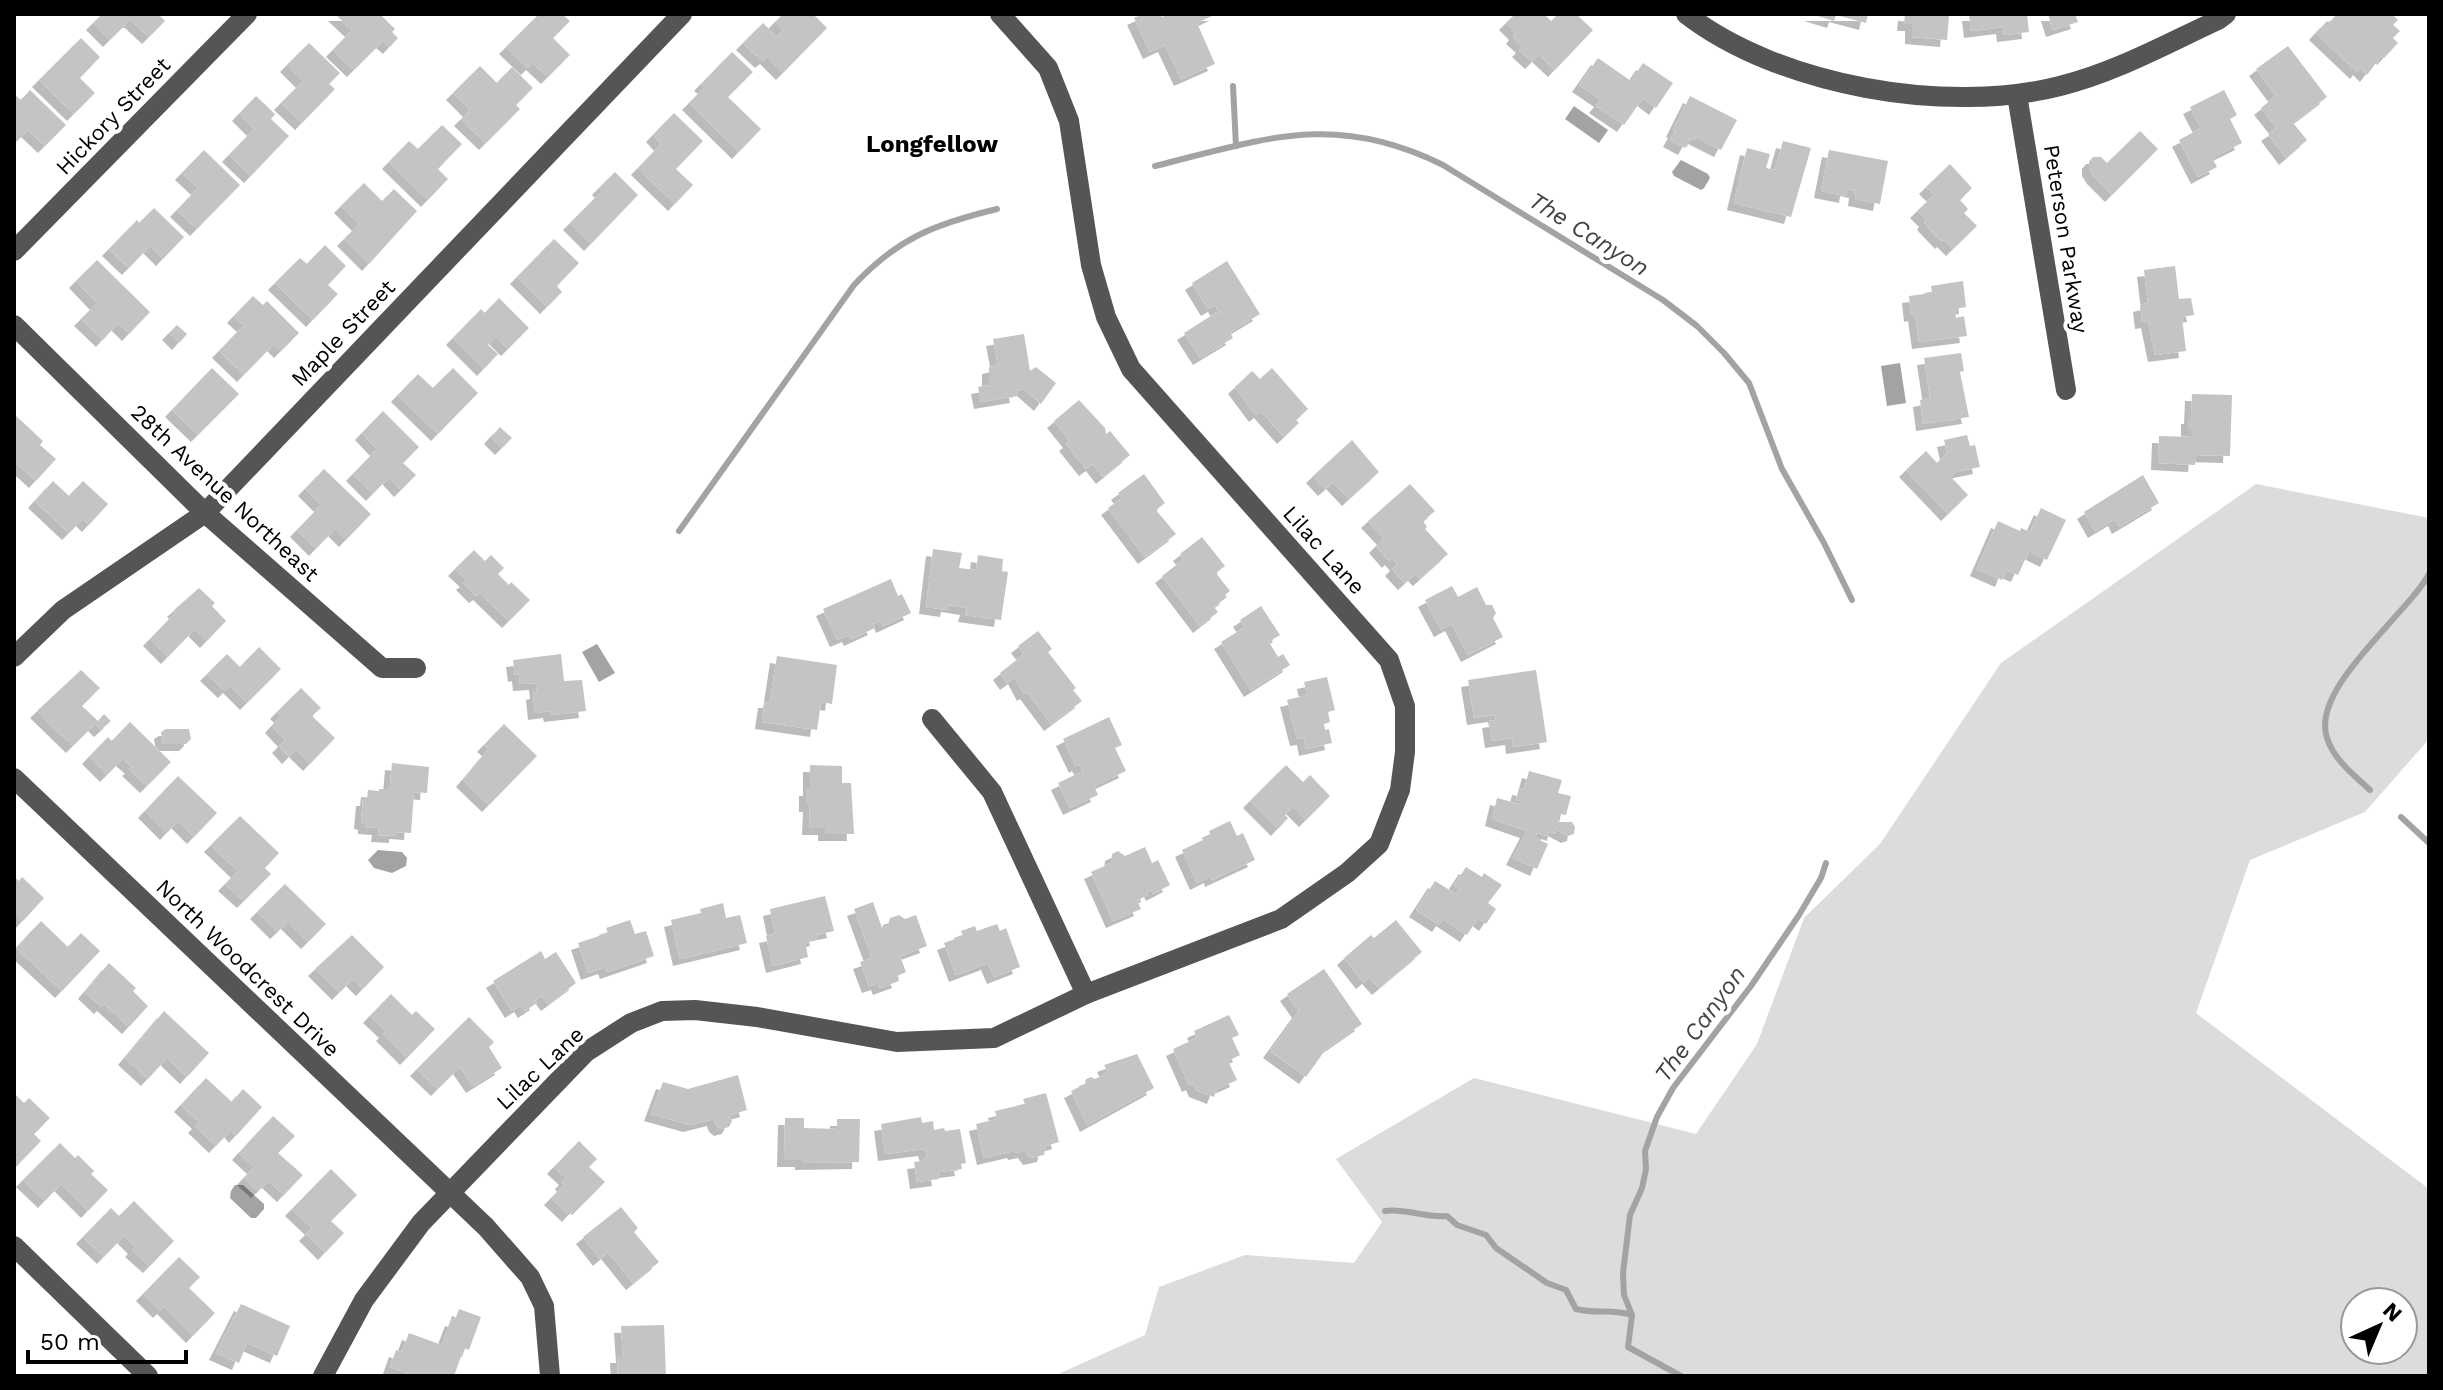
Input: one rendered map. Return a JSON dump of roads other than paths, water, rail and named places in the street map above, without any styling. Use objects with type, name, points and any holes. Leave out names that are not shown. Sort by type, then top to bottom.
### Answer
[{"type":"street","name":"Hickory Street","points":[[14,251],[247,14]]},
{"type":"street","name":"Maple Street","points":[[14,657],[63,610],[205,513],[682,14]]},
{"type":"street","name":"Lilac Lane","points":[[323,1376],[364,1300],[421,1223],[586,1052],[631,1023],[662,1011],[695,1010],[757,1017],[897,1042],[994,1038],[1086,994],[1281,919],[1347,873],[1379,844],[1400,790],[1405,752],[1405,706],[1389,660],[1131,369],[1106,317],[1091,265],[1069,121],[1048,68],[1000,14]]},
{"type":"street","points":[[1686,14],[1751,52],[1848,84],[1929,97],[2017,95],[2060,86],[2099,75],[2142,57],[2226,14]]},
{"type":"street","name":"Peterson Parkway","points":[[2017,95],[2066,390]]},
{"type":"street","name":"28th Avenue Northeast","points":[[14,325],[205,513],[382,668],[416,668]]},
{"type":"street","points":[[932,719],[992,792],[1086,994]]},
{"type":"street","name":"North Woodcrest Drive","points":[[14,778],[486,1227],[530,1277],[544,1306],[550,1376]]},
{"type":"street","points":[[14,1246],[148,1376]]},
{"type":"waterway","points":[[1233,86],[1236,146]]},
{"type":"waterway","name":"The Canyon","points":[[1155,166],[1231,147],[1299,135],[1333,134],[1404,148],[1443,165],[1663,300],[1697,326],[1749,383],[1782,469],[1852,600]]},
{"type":"waterway","points":[[679,531],[854,285],[902,244],[936,227],[997,209]]},
{"type":"waterway","points":[[2370,790],[2334,753],[2327,738],[2326,718],[2333,697],[2346,675],[2429,574]]},
{"type":"waterway","points":[[2401,817],[2429,843]]},
{"type":"waterway","name":"The Canyon","points":[[1681,1376],[1628,1347],[1632,1315],[1624,1295],[1623,1273],[1630,1215],[1642,1188],[1646,1169],[1645,1151],[1657,1117],[1673,1088],[1751,986],[1799,915],[1821,878],[1826,863]]},
{"type":"waterway","points":[[1385,1211],[1447,1216],[1457,1225],[1486,1235],[1496,1248],[1547,1283],[1566,1290],[1576,1309],[1632,1315]]},
{"type":"district","name":"Longfellow","points":[[932,144]]}]
